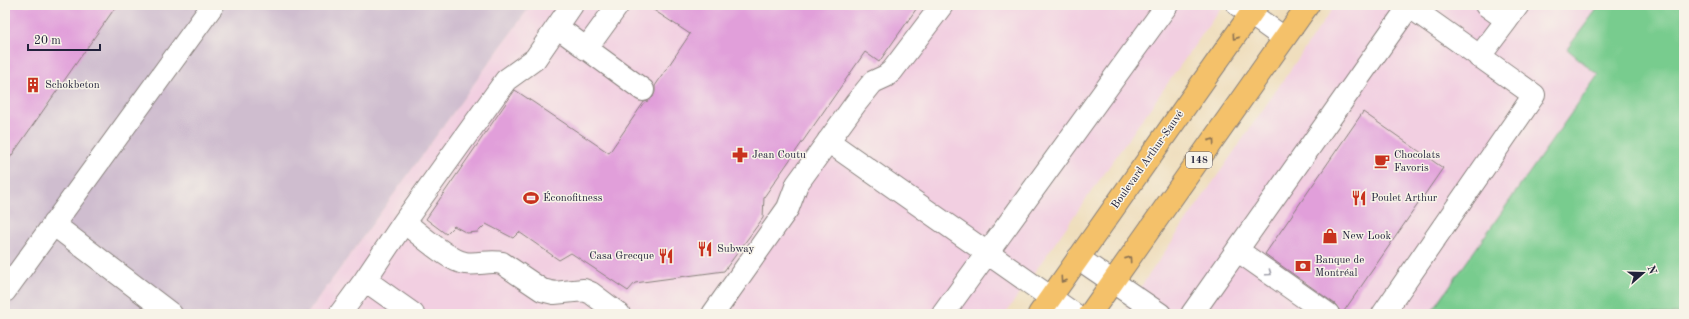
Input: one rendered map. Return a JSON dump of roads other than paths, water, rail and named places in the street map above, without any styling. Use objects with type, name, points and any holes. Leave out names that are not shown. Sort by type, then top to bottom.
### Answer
[{"type":"main road","name":"148","points":[[1090,314],[1308,5]]},
{"type":"main road","name":"Boulevard Arthur-Sauvé","points":[[1044,306],[1249,8]]},
{"type":"lane","points":[[5,291],[213,5]]},
{"type":"lane","points":[[340,314],[506,80],[536,58],[572,5]]},
{"type":"lane","points":[[586,49],[618,5]]},
{"type":"lane","points":[[713,314],[788,208],[796,184],[873,82],[886,76],[892,71],[942,5]]},
{"type":"lane","points":[[943,314],[1167,5]]},
{"type":"lane","points":[[1479,57],[1513,12],[1486,5]]},
{"type":"lane","points":[[1192,314],[1410,6],[1534,95],[1383,314]]},
{"type":"lane","points":[[1249,8],[1284,38]]},
{"type":"lane","points":[[557,27],[643,90]]},
{"type":"lane","points":[[828,141],[987,253],[1044,306],[1074,314]]},
{"type":"lane","points":[[404,222],[454,260],[466,264],[496,261],[502,262],[542,290],[554,293],[584,290],[591,293],[619,314]]},
{"type":"lane","points":[[53,224],[171,314]]},
{"type":"lane","points":[[1237,250],[1328,314]]},
{"type":"lane","points":[[1078,258],[1160,314]]},
{"type":"lane","points":[[365,280],[413,314]]},
{"type":"place","name":"Schokbeton","points":[[33,85]]},
{"type":"place","name":"Jean Coutu","points":[[740,155]]},
{"type":"place","name":"Chocolats Favoris","points":[[1382,161]]},
{"type":"place","name":"Éconofitness","points":[[531,198]]},
{"type":"place","name":"Poulet Arthur","points":[[1359,198]]},
{"type":"place","name":"New Look","points":[[1330,236]]},
{"type":"place","name":"Subway","points":[[705,249]]},
{"type":"place","name":"Casa Grecque","points":[[666,256]]},
{"type":"place","name":"Banque de Montréal","points":[[1303,266]]}]
